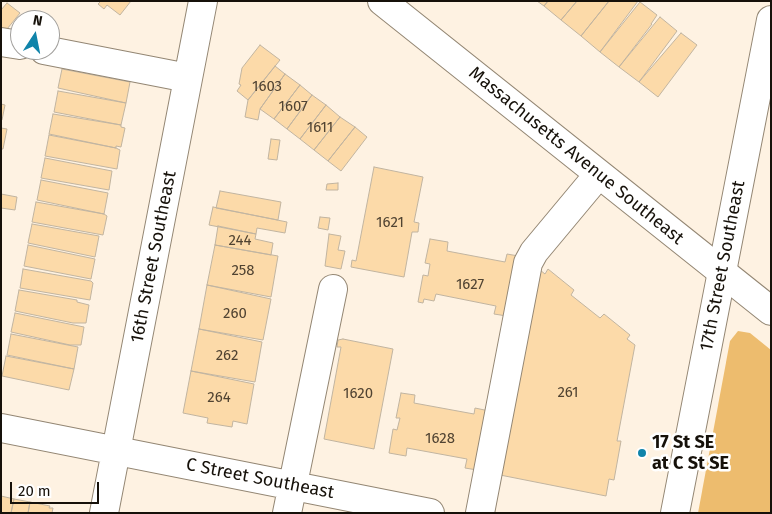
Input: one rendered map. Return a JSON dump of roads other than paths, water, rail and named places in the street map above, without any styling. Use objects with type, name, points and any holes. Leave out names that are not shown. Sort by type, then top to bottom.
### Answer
[{"type":"street","name":"16th Street Southeast","points":[[104,513],[203,1]]},
{"type":"street","name":"Massachusetts Avenue Southeast","points":[[382,1],[771,311]]},
{"type":"street","name":"17th Street Southeast","points":[[675,513],[721,271],[763,106],[771,20]]},
{"type":"street","points":[[60,53],[188,78]]},
{"type":"street","points":[[480,513],[528,263],[534,252],[599,174]]},
{"type":"street","points":[[287,513],[333,289]]},
{"type":"street","name":"C Street Southeast","points":[[1,428],[430,513]]},
{"type":"place","name":"17 St SE at C St SE","points":[[642,453]]}]
